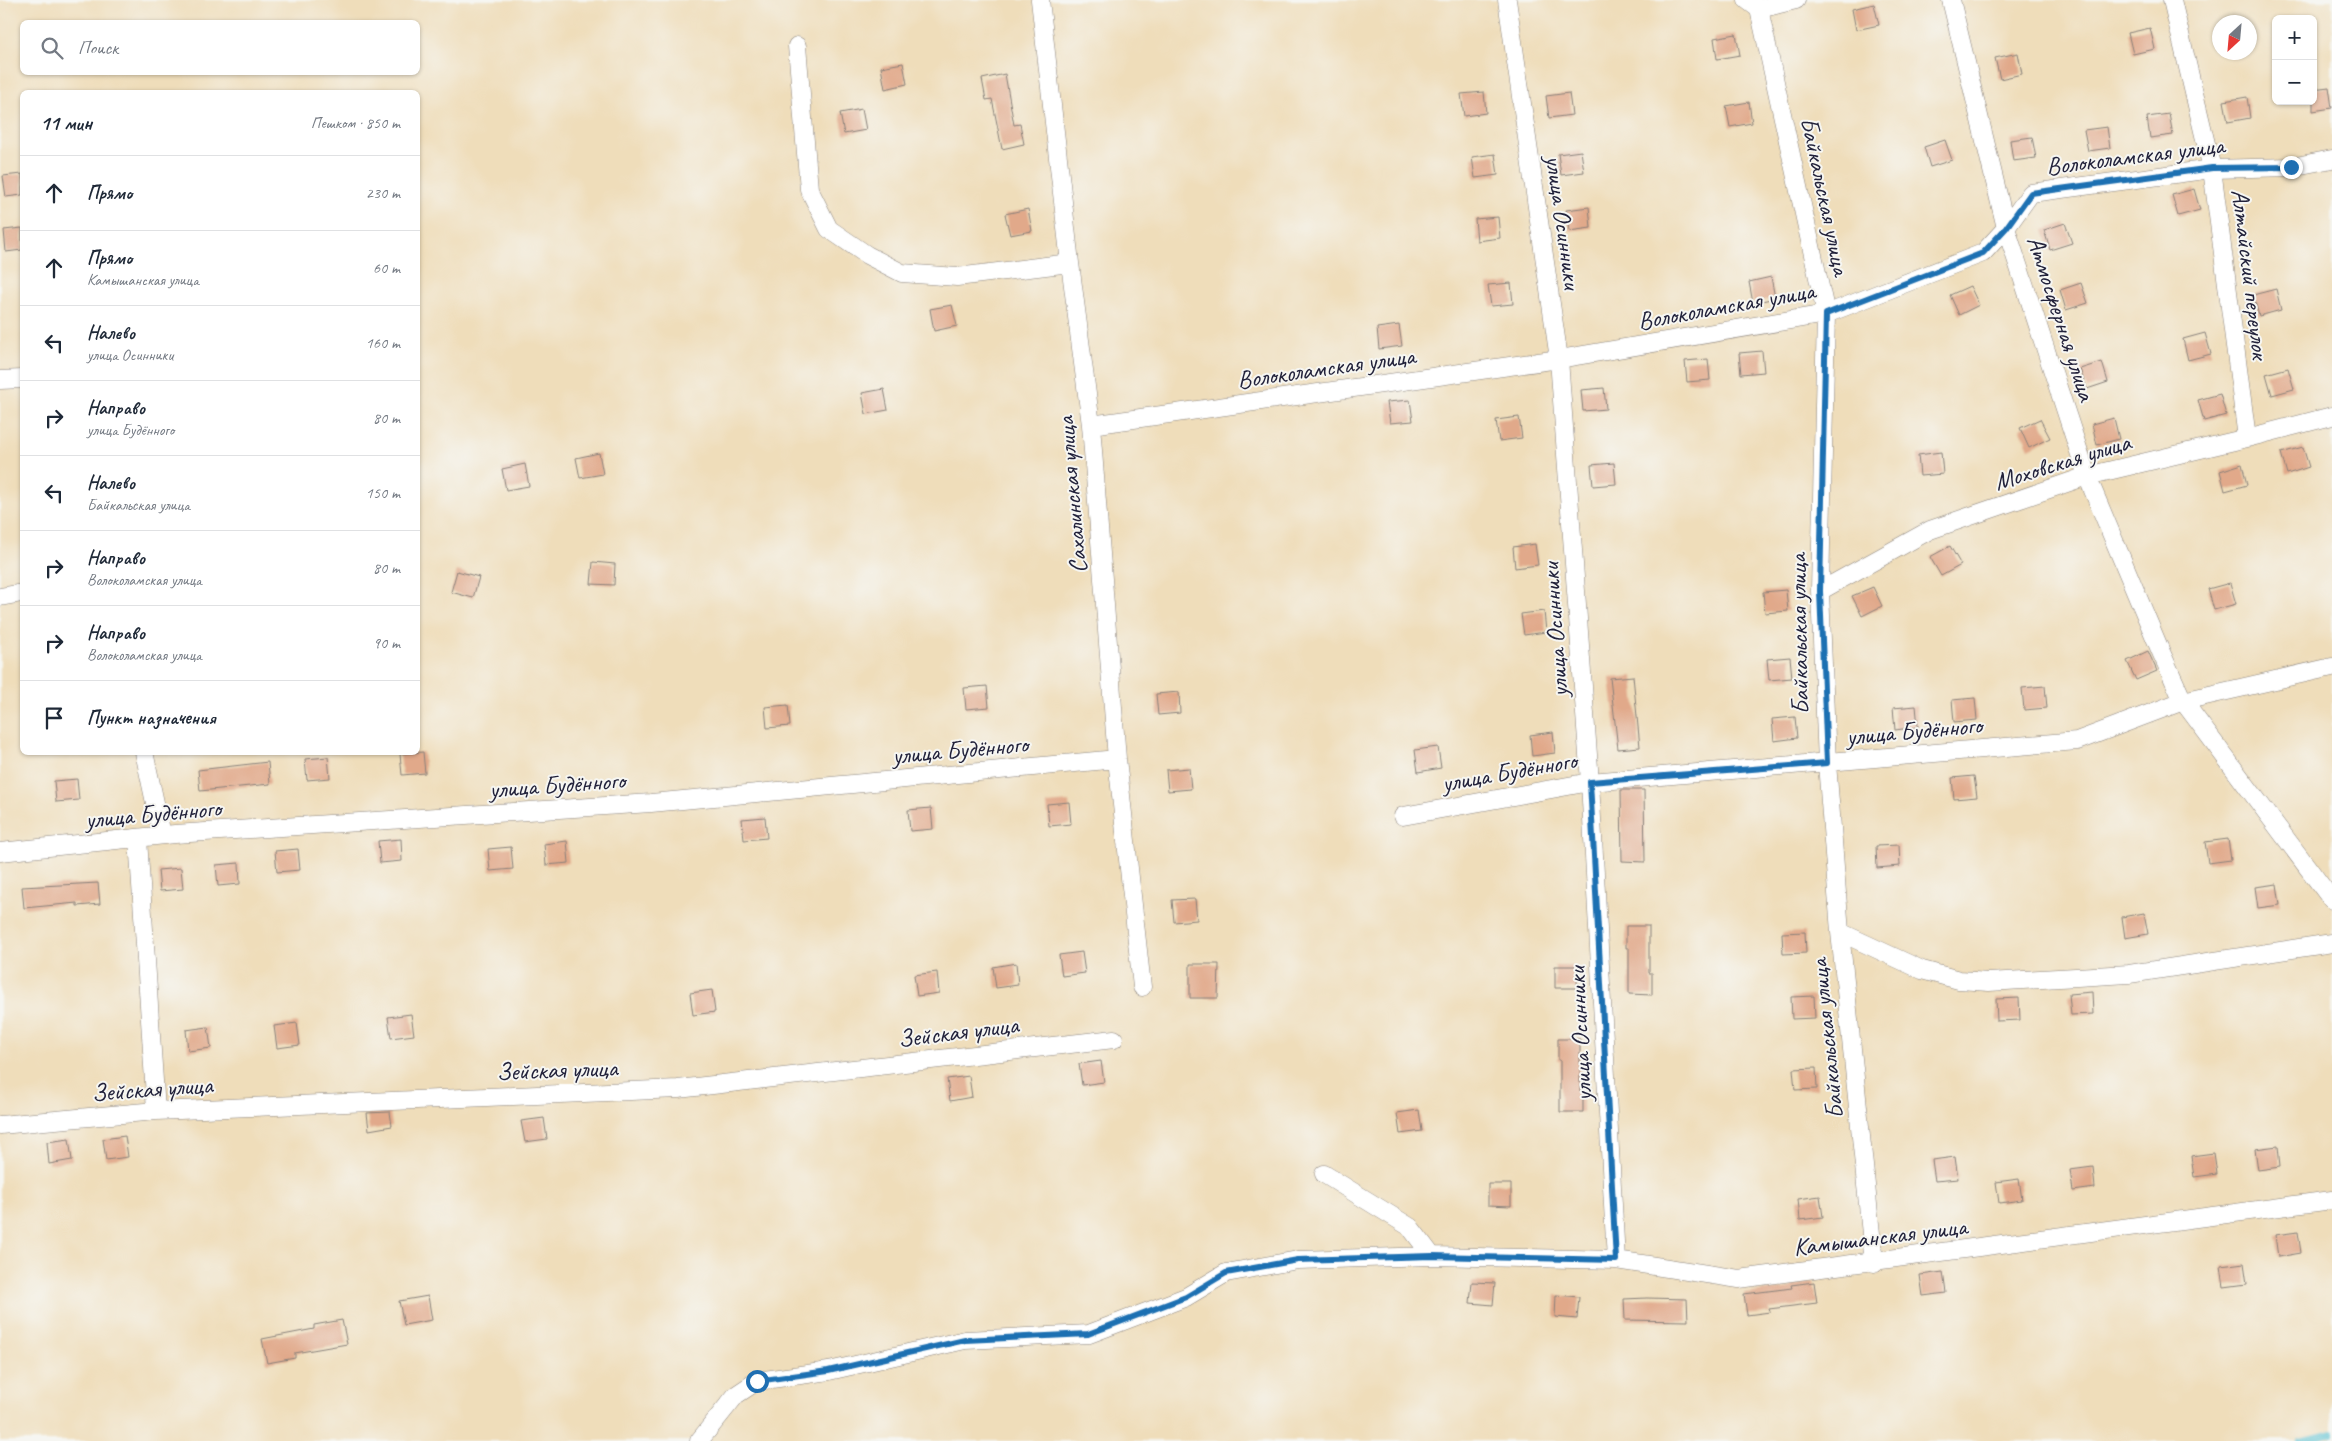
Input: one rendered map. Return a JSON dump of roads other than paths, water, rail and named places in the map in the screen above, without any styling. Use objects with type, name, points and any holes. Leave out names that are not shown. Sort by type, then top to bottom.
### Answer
[{"type":"street","name":"Сахалинская улица","points":[[1040,0],[1070,263],[1091,425],[1117,759],[1142,987]]},
{"type":"street","name":"улица Осинники","points":[[1507,0],[1559,359],[1590,782],[1616,1260]]},
{"type":"street","points":[[1753,4],[1796,0]]},
{"type":"street","name":"Атмосферная улица","points":[[1951,0],[2006,228],[2087,476],[2183,701],[2332,900]]},
{"type":"street","name":"Алтайский переулок","points":[[2172,0],[2212,168],[2247,438]]},
{"type":"street","name":"Байкальская улица","points":[[1753,4],[1826,314],[1820,591],[1827,763],[1840,932],[1874,1262]]},
{"type":"street","points":[[797,46],[809,189],[829,229],[867,255],[902,273],[957,277],[1070,263]]},
{"type":"street","name":"Волоколамская улица","points":[[1091,425],[1559,359],[1826,314],[1983,253],[2006,228],[2031,193],[2212,168],[2291,167],[2332,159]]},
{"type":"street","points":[[0,380],[20,379]]},
{"type":"street","name":"Моховская улица","points":[[1820,591],[1930,530],[2087,476],[2332,416]]},
{"type":"street","points":[[0,597],[20,593]]},
{"type":"street","name":"улица Будённого","points":[[1403,816],[1590,782],[2077,740],[2183,701],[2332,667]]},
{"type":"street","points":[[145,755],[162,835]]},
{"type":"street","name":"улица Будённого","points":[[0,852],[162,835],[651,803],[1117,759]]},
{"type":"street","points":[[138,839],[156,1111]]},
{"type":"street","points":[[1840,932],[1922,970],[1960,980],[1990,982],[2129,974],[2332,943]]},
{"type":"street","name":"Зейская улица","points":[[0,1125],[156,1111],[678,1089],[1114,1038]]},
{"type":"street","points":[[1324,1174],[1410,1227],[1432,1256]]},
{"type":"street","name":"Камышанская улица","points":[[699,1441],[736,1395],[757,1381],[828,1371],[965,1340],[1088,1334],[1186,1297],[1226,1273],[1298,1260],[1432,1256],[1616,1260],[1739,1279],[2332,1200]]},
{"type":"waterway","points":[[2301,1441],[2332,1433]]}]
